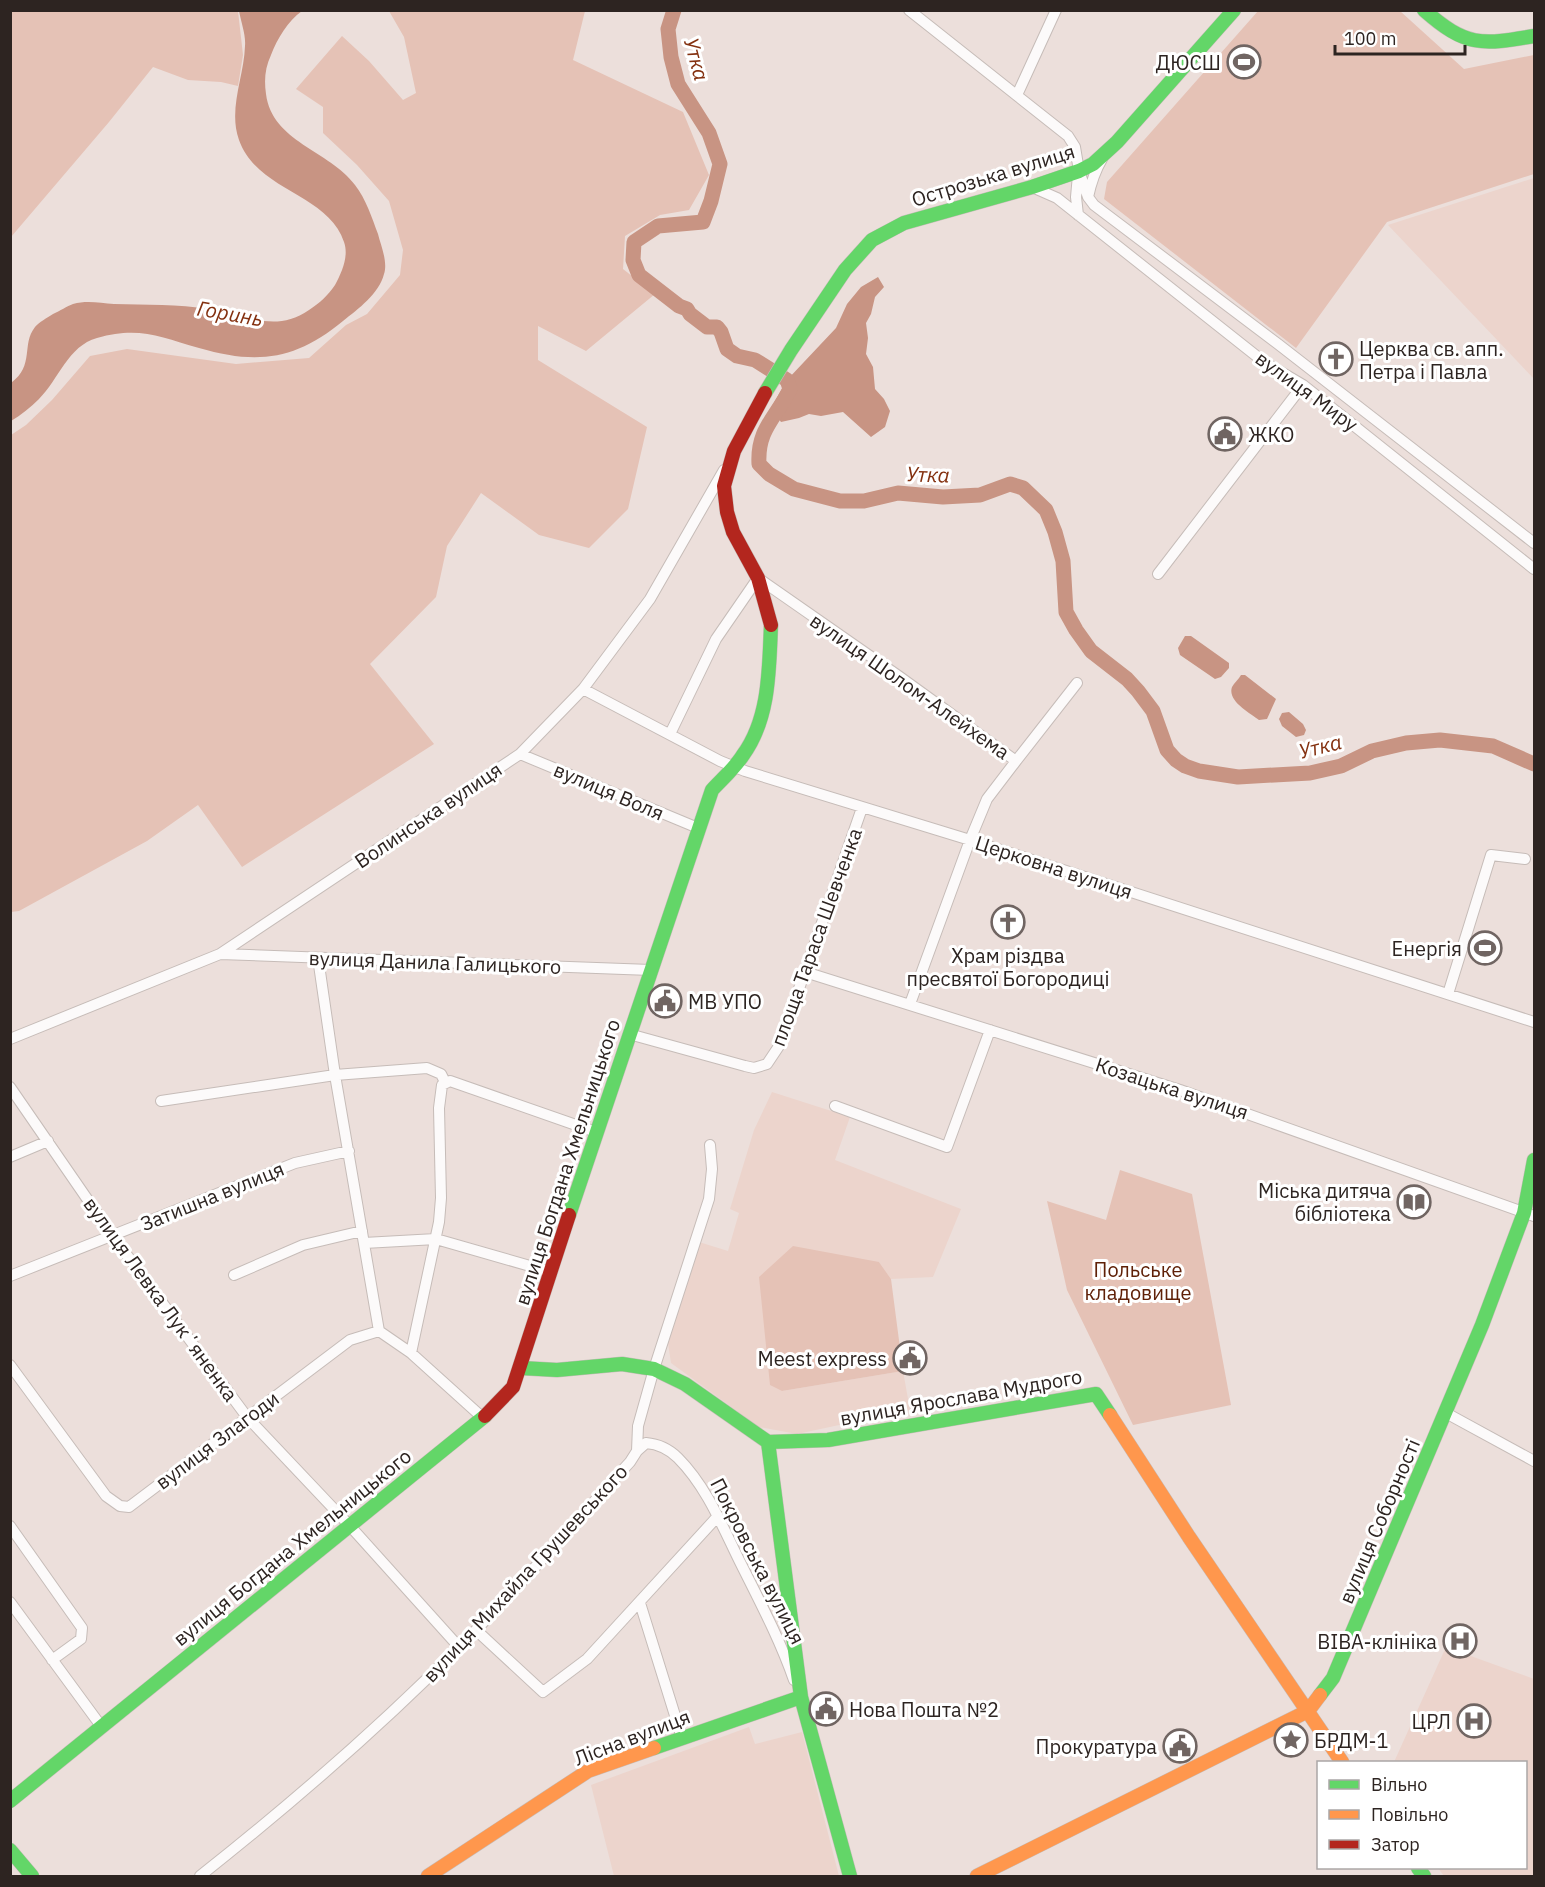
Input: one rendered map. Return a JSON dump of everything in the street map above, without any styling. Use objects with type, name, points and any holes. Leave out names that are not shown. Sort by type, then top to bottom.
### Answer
[{"type":"main road","name":"Острозька вулиця","points":[[791,350],[856,256],[872,240],[885,231],[904,223],[1032,187],[1079,171],[1106,153],[1234,10]]},
{"type":"main road","points":[[1424,10],[1442,28],[1458,38],[1493,43],[1534,36]]},
{"type":"main road","name":"вулиця Богдана Хмельницького","points":[[10,1801],[483,1418],[513,1387],[596,1132],[712,790],[747,751],[756,734],[769,680],[771,622],[758,578],[733,532],[727,512],[724,486],[731,457],[791,350]]},
{"type":"main road","name":"вулиця Соборності","points":[[977,1876],[1308,1711],[1333,1678],[1529,1214],[1534,1160]]},
{"type":"main road","points":[[526,1352],[537,1364],[557,1370]]},
{"type":"main road","points":[[520,1368],[557,1370],[622,1364],[654,1369],[685,1384],[768,1442]]},
{"type":"main road","points":[[513,1387],[557,1370]]},
{"type":"main road","name":"вулиця Ярослава Мудрого","points":[[768,1442],[828,1440],[1096,1394],[1189,1537],[1341,1761]]},
{"type":"main road","name":"Покровська вулиця","points":[[768,1442],[801,1697],[850,1876]]},
{"type":"main road","name":"Лісна вулиця","points":[[428,1876],[588,1771],[801,1697]]},
{"type":"main road","points":[[10,1850],[32,1876]]},
{"type":"street","name":"вулиця Миру","points":[[909,10],[1068,136],[1074,147],[1088,197],[1099,210],[1278,344],[1534,543]]},
{"type":"street","points":[[1017,94],[1056,10]]},
{"type":"street","points":[[1088,197],[1094,176],[1106,153]]},
{"type":"street","points":[[1078,214],[1076,197],[1079,171]]},
{"type":"street","name":"вулиця Миру","points":[[1032,187],[1051,194],[1264,362],[1304,385],[1534,569]]},
{"type":"street","points":[[1158,574],[1304,385]]},
{"type":"street","name":"Волинська вулиця","points":[[10,1039],[220,954],[520,754],[583,689],[650,599],[731,457]]},
{"type":"street","points":[[669,734],[716,639],[758,578]]},
{"type":"street","name":"вулиця Шолом-Алейхема","points":[[758,578],[1016,761],[987,799],[910,1005]]},
{"type":"street","points":[[1016,761],[1077,683]]},
{"type":"street","name":"Церковна вулиця","points":[[583,689],[734,766],[1534,1022]]},
{"type":"street","name":"вулиця Воля","points":[[520,754],[698,828]]},
{"type":"street","name":"площа Тараса Шевченка","points":[[629,1034],[710,1058],[754,1068],[770,1061],[778,1046],[805,972],[862,808]]},
{"type":"street","points":[[1448,994],[1491,855],[1525,859]]},
{"type":"street","name":"вулиця Данила Галицького","points":[[220,954],[651,970]]},
{"type":"street","points":[[318,958],[335,1075],[379,1332],[411,1353],[483,1418]]},
{"type":"street","name":"Козацька вулиця","points":[[805,972],[1180,1090],[1529,1214]]},
{"type":"street","points":[[835,1106],[947,1147],[990,1030]]},
{"type":"street","points":[[161,1101],[335,1075],[427,1068],[441,1074],[445,1082]]},
{"type":"street","points":[[445,1082],[450,1081],[596,1132]]},
{"type":"street","points":[[411,1353],[436,1239],[441,1198],[439,1108],[441,1090],[445,1082]]},
{"type":"street","name":"вулиця Левка Лукʼяненка","points":[[10,1087],[112,1235],[247,1417],[350,1526],[459,1647]]},
{"type":"street","points":[[10,1157],[48,1141]]},
{"type":"street","name":"вулиця Михайла Грушевського","points":[[200,1876],[340,1761],[459,1647],[630,1462],[637,1451],[638,1426],[654,1369],[709,1199],[710,1145]]},
{"type":"street","name":"Затишна вулиця","points":[[10,1276],[295,1163],[349,1151]]},
{"type":"street","points":[[234,1275],[303,1245],[362,1231]]},
{"type":"street","points":[[364,1243],[436,1239],[552,1272]]},
{"type":"street","name":"вулиця Злагоди","points":[[10,1365],[106,1497],[120,1506],[129,1507],[350,1340],[379,1332]]},
{"type":"street","points":[[1446,1413],[1534,1461]]},
{"type":"street","name":"Покровська вулиця","points":[[637,1451],[646,1443],[656,1444],[677,1456],[699,1484],[718,1516],[783,1649],[801,1697]]},
{"type":"street","points":[[476,1630],[543,1692],[587,1659],[718,1516]]},
{"type":"street","points":[[10,1527],[82,1628],[81,1639],[52,1660]]},
{"type":"street","points":[[10,1602],[101,1726]]},
{"type":"street","points":[[640,1603],[682,1738]]},
{"type":"shaded area","points":[[1534,178],[1534,379],[1388,225]]},
{"type":"shaded area","points":[[772,1092],[850,1117],[835,1160],[961,1209],[933,1277],[891,1279],[879,1262],[782,1391],[903,1371],[910,1410],[797,1434],[759,1427],[671,1363],[668,1343],[699,1242],[728,1251],[739,1213],[730,1209],[754,1130]]},
{"type":"shaded area","name":"ЦРЛ","points":[[1446,1647],[1534,1679],[1534,1876],[1444,1876],[1439,1869],[1527,1869],[1527,1761],[1394,1761]]},
{"type":"shaded area","points":[[749,1727],[755,1744],[802,1732],[839,1876],[614,1876],[591,1785]]},
{"type":"green space","points":[[11,10],[238,11],[243,55],[238,86],[221,82],[188,80],[153,67],[11,237]]},
{"type":"green space","points":[[389,11],[585,11],[573,60],[683,112],[709,175],[689,210],[660,215],[625,236],[623,269],[655,294],[586,351],[538,326],[538,360],[647,427],[628,509],[589,548],[539,535],[481,493],[447,546],[436,597],[370,664],[434,744],[242,867],[198,805],[147,841],[19,911],[11,912],[11,435],[26,425],[52,400],[90,356],[127,349],[236,364],[309,358],[346,325],[367,314],[400,275],[403,250],[389,201],[357,165],[323,133],[323,107],[296,89],[342,36],[369,61],[403,100],[416,93],[404,37]]},
{"type":"green space","points":[[1258,11],[1400,11],[1464,69],[1534,55],[1534,174],[1387,222],[1296,348],[1104,199],[1107,182]]},
{"type":"green space","name":"Польське кладовище","points":[[1120,1170],[1192,1194],[1231,1405],[1133,1425],[1067,1290],[1047,1201],[1106,1220]]},
{"type":"green space","points":[[793,1246],[879,1262],[891,1279],[903,1371],[782,1391],[770,1385],[759,1277]]},
{"type":"water","name":"Горинь","points":[[239,11],[302,11],[284,31],[267,65],[265,89],[270,110],[290,135],[344,173],[359,190],[366,202],[384,254],[385,269],[378,288],[355,311],[326,334],[309,344],[275,356],[239,356],[220,353],[149,334],[125,333],[97,338],[79,348],[39,399],[11,421],[11,383],[23,369],[31,334],[41,322],[71,305],[88,302],[186,306],[272,322],[296,317],[324,299],[335,285],[346,253],[344,242],[336,226],[309,202],[261,171],[248,157],[239,140],[235,117],[245,42]]},
{"type":"water","points":[[878,277],[884,287],[875,297],[866,323],[868,338],[866,354],[873,367],[875,389],[884,399],[890,411],[885,427],[871,437],[843,412],[821,416],[809,414],[781,422],[771,408],[787,380],[836,328],[847,304],[861,287]]},
{"type":"water","points":[[1185,636],[1191,636],[1229,663],[1229,668],[1221,677],[1215,679],[1180,655],[1178,648]]},
{"type":"water","points":[[1241,675],[1245,675],[1276,699],[1267,719],[1259,720],[1240,706],[1233,697],[1232,687]]},
{"type":"water","points":[[1289,712],[1303,724],[1306,730],[1304,735],[1296,737],[1282,726],[1279,719],[1282,713]]},
{"type":"waterway","name":"Утка","points":[[674,10],[668,29],[671,57],[678,84],[709,133],[720,164],[703,222],[658,226],[634,242],[633,260],[639,275],[679,306],[687,309],[707,327],[717,327],[727,349],[737,356],[755,360],[787,380],[790,389],[768,424],[759,452],[759,464],[769,474],[794,489],[840,501],[864,501],[898,493],[943,497],[980,495],[1010,484],[1023,488],[1046,510],[1055,532],[1063,561],[1066,612],[1076,630],[1091,651],[1127,679],[1138,691],[1153,711],[1167,750],[1185,766],[1199,771],[1238,777],[1310,773],[1341,766],[1372,751],[1406,743],[1440,740],[1493,746],[1534,764]]},
{"type":"traffic: fast","points":[[765,393],[845,270],[872,240],[904,223],[1032,187],[1093,164],[1117,142],[1234,10]]},
{"type":"traffic: fast","points":[[1424,10],[1451,31],[1475,40],[1500,41],[1534,36]]},
{"type":"traffic: fast","points":[[569,1215],[712,790],[740,760],[752,741],[758,725],[766,692],[771,625]]},
{"type":"traffic: fast","points":[[1320,1695],[1333,1678],[1482,1325],[1524,1213],[1534,1160]]},
{"type":"traffic: fast","points":[[521,1368],[557,1370],[622,1364],[654,1369],[685,1384],[768,1442],[828,1440],[1096,1394],[1110,1415]]},
{"type":"traffic: fast","points":[[10,1801],[485,1416]]},
{"type":"traffic: fast","points":[[768,1442],[801,1697],[850,1876]]},
{"type":"traffic: fast","points":[[654,1748],[801,1697]]},
{"type":"traffic: fast","points":[[10,1850],[32,1876]]},
{"type":"traffic: fast","points":[[1419,1869],[1424,1876]]},
{"type":"traffic: slow","points":[[1110,1415],[1189,1537],[1341,1761]]},
{"type":"traffic: slow","points":[[977,1876],[1308,1711],[1320,1695]]},
{"type":"traffic: slow","points":[[428,1876],[588,1771],[654,1748]]},
{"type":"traffic: jam","points":[[765,393],[734,451],[724,486],[727,512],[733,532],[758,578],[771,625]]},
{"type":"traffic: jam","points":[[485,1416],[513,1387],[569,1215]]},
{"type":"place","name":"ДЮСШ","points":[[1244,62]]},
{"type":"place","name":"Церква св. апп. Петра і Павла","points":[[1336,359]]},
{"type":"place","name":"ЖКО","points":[[1225,434]]},
{"type":"place","name":"Храм різдва пресвятої Богородиці","points":[[1008,922]]},
{"type":"place","name":"Енергія","points":[[1485,948]]},
{"type":"place","name":"МВ УПО","points":[[665,1001]]},
{"type":"place","name":"Міська дитяча бібліотека","points":[[1414,1202]]},
{"type":"place","name":"Meest express","points":[[910,1358]]},
{"type":"place","name":"ВІВА-клініка","points":[[1460,1641]]},
{"type":"place","name":"Нова Пошта №2","points":[[826,1709]]},
{"type":"place","name":"ЦРЛ","points":[[1474,1721]]},
{"type":"place","name":"БРДМ-1","points":[[1291,1740]]},
{"type":"place","name":"Прокуратура","points":[[1180,1746]]}]
